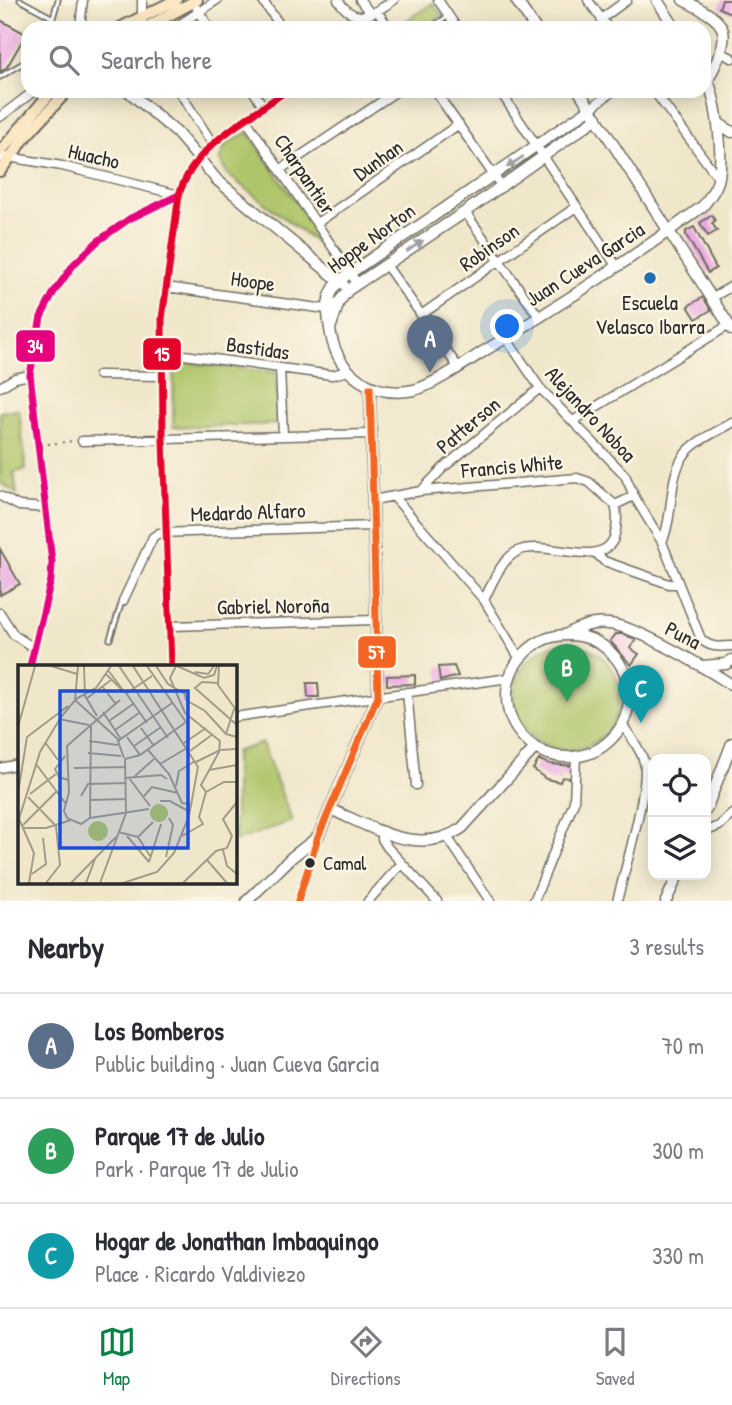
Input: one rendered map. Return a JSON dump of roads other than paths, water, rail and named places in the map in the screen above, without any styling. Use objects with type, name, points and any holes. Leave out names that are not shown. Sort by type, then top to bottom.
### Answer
[{"type":"main road","points":[[147,21],[176,0]]},
{"type":"main road","points":[[152,21],[197,5]]},
{"type":"main road","points":[[0,171],[3,155],[47,98]]},
{"type":"main road","points":[[3,155],[60,98]]},
{"type":"street","points":[[81,21],[83,0]]},
{"type":"street","points":[[142,0],[143,21]]},
{"type":"street","points":[[181,21],[197,5],[217,0]]},
{"type":"street","points":[[262,0],[277,21]]},
{"type":"street","points":[[338,0],[351,15],[373,12],[394,0]]},
{"type":"street","points":[[360,0],[382,21]]},
{"type":"street","points":[[438,0],[452,21]]},
{"type":"street","points":[[516,0],[531,21]]},
{"type":"street","points":[[588,0],[601,19],[627,0]]},
{"type":"street","points":[[657,0],[670,21]]},
{"type":"street","points":[[683,0],[716,18],[725,27],[728,56],[711,71]]},
{"type":"street","points":[[197,5],[206,21]]},
{"type":"street","points":[[711,96],[718,123],[719,178]]},
{"type":"street","points":[[0,117],[25,98]]},
{"type":"street","points":[[136,98],[177,132],[217,180],[340,280],[348,290]]},
{"type":"street","points":[[183,98],[212,143]]},
{"type":"street","points":[[258,98],[264,107]]},
{"type":"street","points":[[171,665],[163,439],[162,319],[179,195],[183,181],[212,143],[276,98]]},
{"type":"street","points":[[281,169],[387,98]]},
{"type":"street","points":[[440,98],[502,187]]},
{"type":"street","points":[[505,98],[617,267]]},
{"type":"street","points":[[573,421],[730,327],[584,98]]},
{"type":"street","name":"Hoppe Norton","points":[[331,310],[357,283],[502,187],[540,152],[594,113],[607,98]]},
{"type":"street","points":[[659,98],[719,178]]},
{"type":"street","name":"Charpantier","points":[[246,120],[357,283]]},
{"type":"street","points":[[718,123],[732,132]]},
{"type":"street","name":"Dunhan","points":[[317,223],[459,124]]},
{"type":"street","name":"Hoppe Norton","points":[[348,371],[333,344],[330,330],[329,296],[340,280],[494,176],[540,152]]},
{"type":"street","name":"Huacho","points":[[3,155],[62,166],[179,195]]},
{"type":"street","name":"Juan Cueva Garcia","points":[[370,387],[390,392],[416,389],[458,368],[670,231],[703,206],[719,178]]},
{"type":"street","points":[[30,665],[51,580],[52,562],[30,375],[41,317],[54,292],[74,264],[98,241],[129,219],[179,195]]},
{"type":"street","name":"Robinson","points":[[421,315],[576,207]]},
{"type":"street","points":[[465,212],[539,317]]},
{"type":"street","points":[[386,265],[458,368]]},
{"type":"street","points":[[713,297],[732,286]]},
{"type":"street","name":"Hoope","points":[[166,287],[331,310]]},
{"type":"street","name":"Alejandro Noboa","points":[[506,338],[540,388],[625,475],[634,496],[662,542],[701,639],[707,645],[732,646]]},
{"type":"street","name":"Bastidas","points":[[162,352],[332,375],[348,371]]},
{"type":"street","points":[[280,369],[283,435]]},
{"type":"street","points":[[298,901],[318,837],[378,696],[370,387],[348,371]]},
{"type":"street","points":[[0,387],[15,378],[30,375]]},
{"type":"street","points":[[99,375],[163,376]]},
{"type":"street","name":"Patterson","points":[[421,491],[443,468],[540,388]]},
{"type":"street","points":[[662,542],[668,528],[677,471],[683,457],[693,447],[732,423]]},
{"type":"street","points":[[82,441],[371,434]]},
{"type":"street","name":"Francis White","points":[[373,500],[421,491],[577,478],[589,482],[615,505]]},
{"type":"street","points":[[0,496],[19,506],[46,508]]},
{"type":"street","points":[[394,496],[484,600],[518,656]]},
{"type":"street","points":[[484,600],[505,562],[518,551],[534,548],[596,554],[602,552],[612,542],[616,525],[615,505],[634,496]]},
{"type":"street","name":"Medardo Alfaro","points":[[122,601],[153,537],[166,532],[374,526]]},
{"type":"street","points":[[596,554],[604,561],[669,584],[678,584]]},
{"type":"street","points":[[0,613],[14,635],[34,648]]},
{"type":"street","name":"Gabriel Noroña","points":[[171,626],[375,621]]},
{"type":"street","name":"Puna","points":[[567,634],[585,625],[628,628],[702,666],[732,685]]},
{"type":"street","points":[[601,645],[602,633],[614,625]]},
{"type":"street","points":[[567,634],[582,636],[613,654],[623,670],[629,688],[628,706],[622,724],[612,738],[598,749],[576,757],[550,754],[535,747],[516,729],[507,704],[509,678],[518,656],[540,641],[567,634]]},
{"type":"street","points":[[702,666],[726,664],[732,660]]},
{"type":"street","points":[[236,717],[509,678]]},
{"type":"street","points":[[407,692],[416,785]]},
{"type":"street","points":[[617,901],[642,795],[645,766],[644,759],[622,724]]},
{"type":"street","points":[[711,797],[732,743]]},
{"type":"street","points":[[330,809],[400,838],[417,841],[448,838],[462,828],[535,747]]},
{"type":"street","points":[[534,901],[574,802],[576,757]]},
{"type":"street","points":[[0,768],[18,764]]},
{"type":"street","points":[[711,829],[719,826],[732,814]]},
{"type":"street","points":[[382,831],[382,839],[387,847],[437,901]]},
{"type":"street","points":[[247,901],[318,837]]},
{"type":"street","points":[[448,838],[490,901]]},
{"type":"street","points":[[368,901],[401,864]]},
{"type":"street","points":[[666,901],[676,880]]},
{"type":"lane","points":[[20,0],[53,18]]},
{"type":"lane","points":[[52,21],[58,0]]},
{"type":"lane","points":[[441,21],[449,16]]},
{"type":"lane","points":[[0,77],[21,64]]},
{"type":"lane","points":[[110,639],[122,601]]},
{"type":"place","name":"Escuela Velasco Ibarra","points":[[650,278]]},
{"type":"place","name":"Los Bomberos","points":[[430,373]]},
{"type":"place","name":"Parque 17 de Julio","points":[[567,702]]},
{"type":"place","name":"Hogar de Jonathan Imbaquingo","points":[[641,723]]},
{"type":"place","name":"Camal","points":[[310,863]]}]
